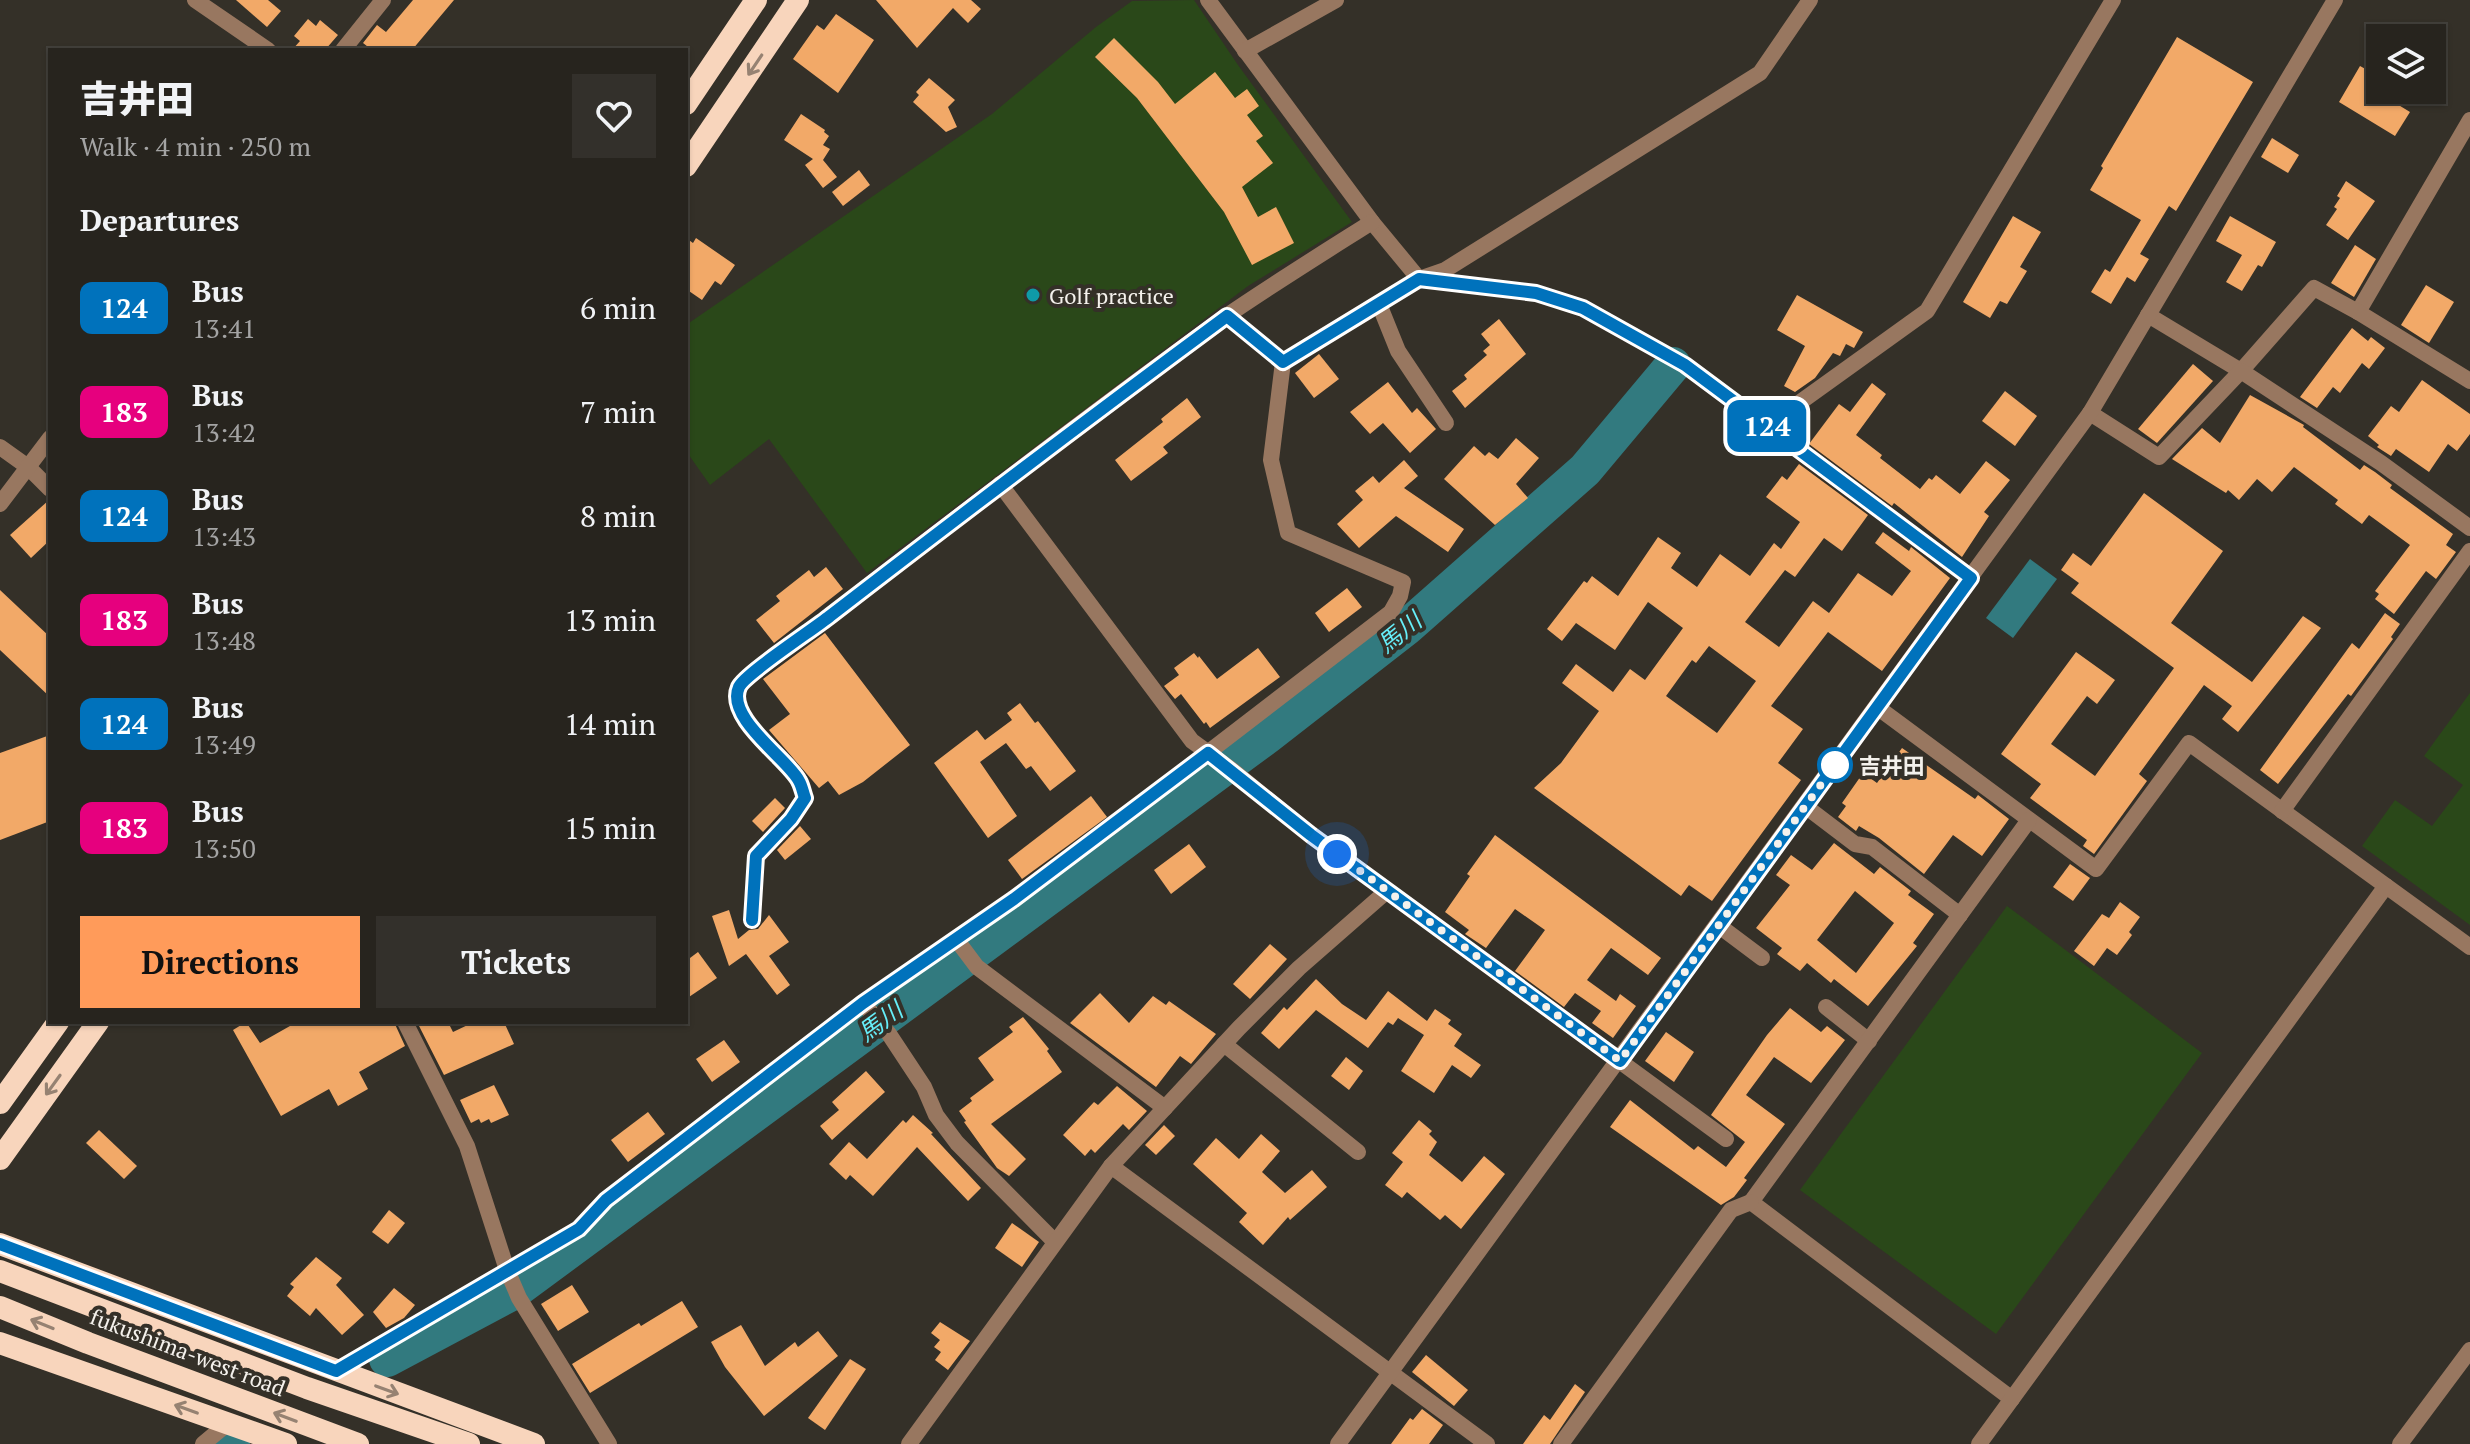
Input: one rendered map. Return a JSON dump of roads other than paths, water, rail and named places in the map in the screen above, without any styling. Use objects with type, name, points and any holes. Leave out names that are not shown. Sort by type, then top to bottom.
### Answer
[{"type":"highway","points":[[688,163],[798,0]]},
{"type":"highway","points":[[688,101],[755,1]]},
{"type":"highway","points":[[0,1103],[57,1024]]},
{"type":"highway","points":[[0,1159],[97,1024]]},
{"type":"highway","points":[[0,1244],[534,1444]]},
{"type":"highway","name":"fukushima-west road","points":[[1,1271],[307,1388],[469,1444]]},
{"type":"highway","name":"fukushima-west road","points":[[0,1307],[358,1444]]},
{"type":"highway","points":[[0,1343],[286,1444]]},
{"type":"street","points":[[195,0],[265,48]]},
{"type":"street","points":[[345,48],[383,0]]},
{"type":"street","points":[[1208,0],[1372,222],[1419,279],[1536,293],[1583,308],[1685,365],[1971,578]]},
{"type":"street","points":[[1245,51],[1336,0]]},
{"type":"street","points":[[1283,362],[1419,279],[1445,270],[1760,73],[1810,0]]},
{"type":"street","points":[[1767,426],[1927,311],[2113,0]]},
{"type":"street","points":[[1338,1444],[2090,413],[2335,0]]},
{"type":"street","points":[[2358,312],[2470,120]]},
{"type":"street","points":[[752,920],[756,856],[791,819],[805,798],[799,779],[770,750],[745,716],[738,700],[739,688],[753,672],[1227,316],[1372,222]]},
{"type":"street","points":[[2090,413],[2159,457],[2314,288],[2470,381]]},
{"type":"street","points":[[1379,304],[1398,351],[1446,423]]},
{"type":"street","points":[[2148,315],[2241,371],[2381,463],[2470,528]]},
{"type":"street","points":[[1227,316],[1283,362]]},
{"type":"street","points":[[336,1371],[510,1276],[579,1229],[606,1200],[867,1007],[960,945],[1039,880],[1211,756],[1391,612],[1400,596],[1403,582],[1288,533],[1271,460],[1283,362]]},
{"type":"street","points":[[0,504],[48,441]]},
{"type":"street","points":[[0,447],[28,467],[48,487]]},
{"type":"street","points":[[1000,484],[1192,741],[1311,835],[1726,1139]]},
{"type":"street","points":[[2282,811],[2470,551]]},
{"type":"street","points":[[1877,707],[2096,869],[2189,743],[2470,947]]},
{"type":"street","points":[[1805,806],[1855,844],[1872,847],[1960,915]]},
{"type":"street","points":[[1561,1444],[1731,1210],[1751,1202],[2029,820]]},
{"type":"street","points":[[1979,1444],[2386,886]]},
{"type":"street","points":[[909,1444],[1111,1166],[1299,968],[1387,891]]},
{"type":"street","points":[[1718,925],[1762,958]]},
{"type":"street","points":[[960,945],[977,967],[1165,1108]]},
{"type":"street","points":[[867,1007],[889,1034],[924,1087],[936,1115],[957,1143],[1055,1242]]},
{"type":"street","points":[[1826,1007],[1869,1041]]},
{"type":"street","points":[[406,1024],[467,1146],[519,1298],[609,1444]]},
{"type":"street","points":[[1224,1044],[1358,1152]]},
{"type":"street","points":[[1111,1166],[1487,1444]]},
{"type":"street","points":[[1751,1202],[2012,1399]]},
{"type":"street","points":[[2400,1444],[2470,1350]]},
{"type":"street","points":[[203,1444],[227,1424]]},
{"type":"water","points":[[2030,559],[2057,579],[2013,638],[1986,618]]},
{"type":"waterway","name":"馬川","points":[[387,1359],[513,1292],[1267,736],[1407,627],[1585,470],[1673,365]]},
{"type":"place","name":"Golf practice","points":[[1033,295]]},
{"type":"place","name":"吉井田","points":[[1835,765]]}]
